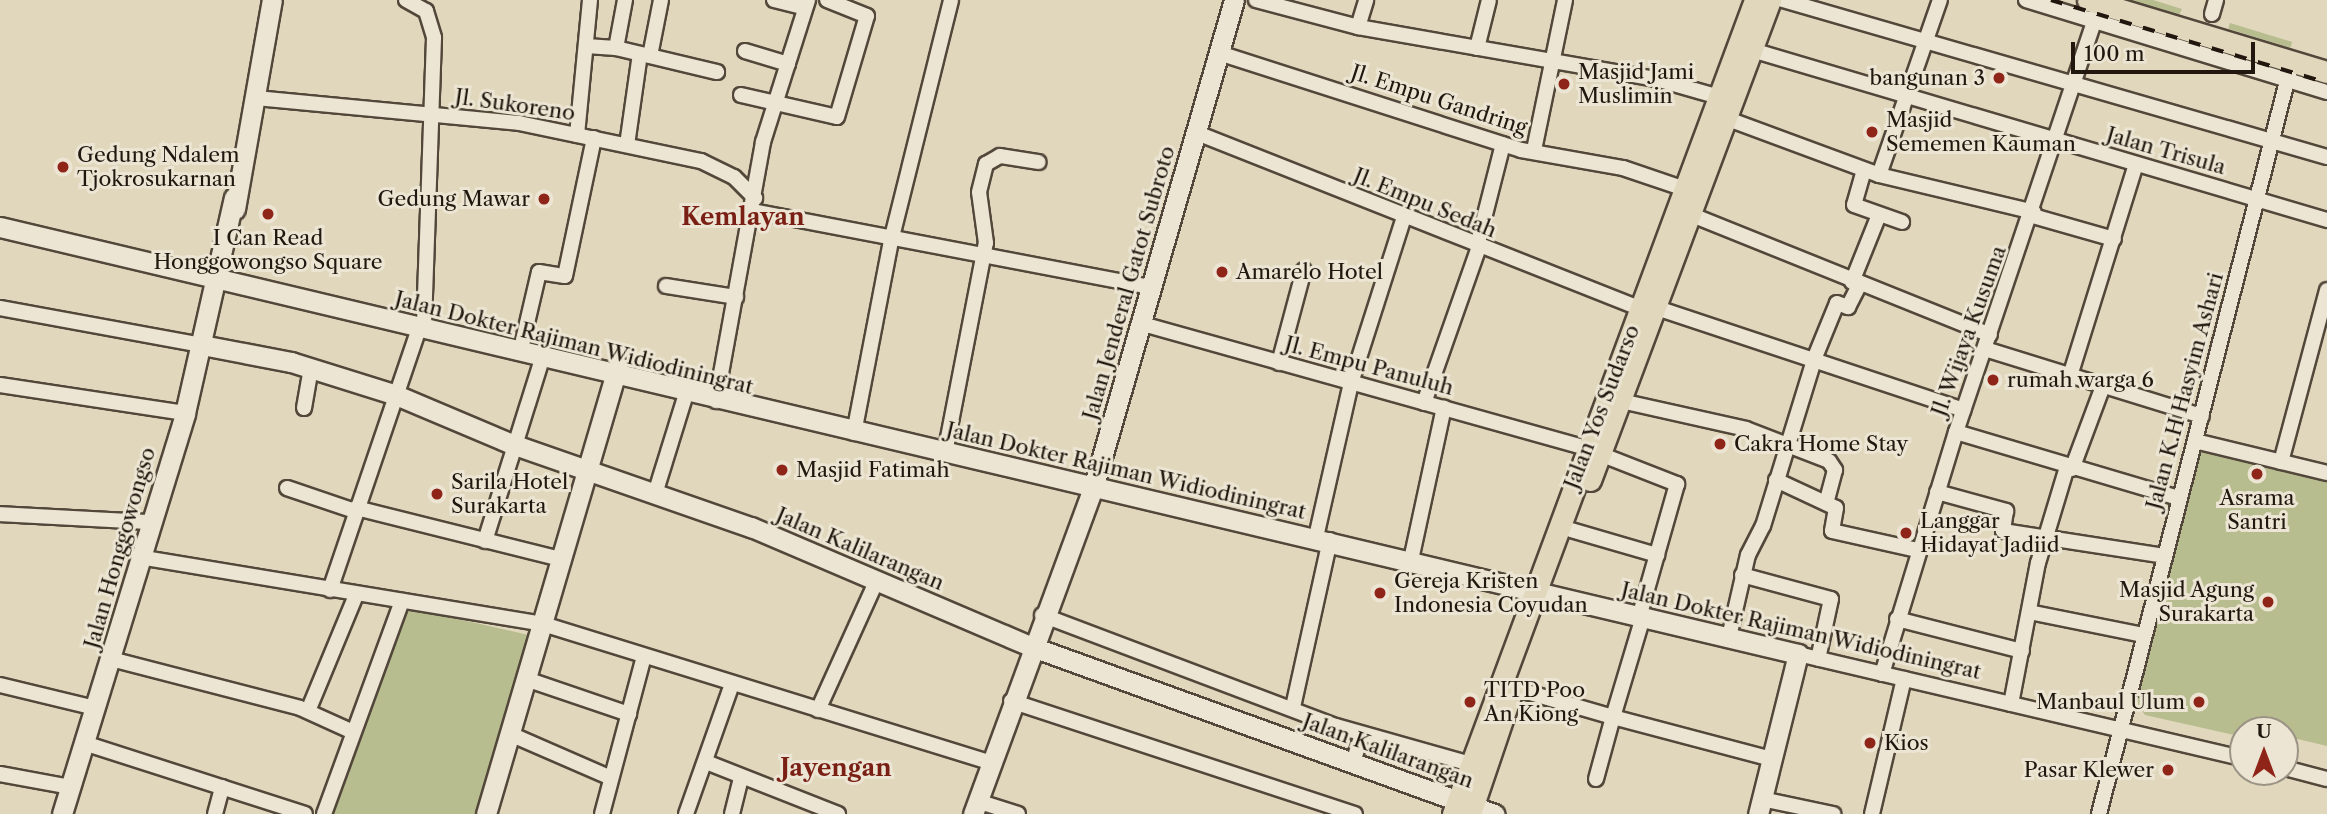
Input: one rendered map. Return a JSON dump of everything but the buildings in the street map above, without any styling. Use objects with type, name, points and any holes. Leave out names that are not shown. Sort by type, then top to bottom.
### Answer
[{"type":"main road","name":"Jalan Honggowongso","points":[[62,814],[185,413],[216,284],[255,98],[272,0]]},
{"type":"main road","name":"Jalan Jenderal Gatot Subroto","points":[[975,808],[1030,646],[1094,485],[1234,0]]},
{"type":"main road","name":"Jalan Yos Sudarso","points":[[1463,808],[1470,764],[1594,451],[1685,188],[1755,0]]},
{"type":"main road","name":"Jalan Yos Sudarso","points":[[1463,808],[1513,688],[1539,592],[1571,530],[1594,451],[1621,401],[1646,306],[1692,215],[1770,0]]},
{"type":"main road","points":[[2094,8],[2290,70],[2327,72]]},
{"type":"main road","name":"Jalan Dokter Rajiman Widiodiningrat","points":[[0,227],[216,284],[421,329],[542,359],[617,371],[686,394],[1094,485],[1798,654]]},
{"type":"main road","name":"Jalan Kalilarangan","points":[[202,345],[311,368],[396,395],[512,444],[655,494],[877,580],[1030,646],[1353,763],[1463,808],[1495,814]]},
{"type":"main road","points":[[486,814],[543,624],[584,470],[617,371]]},
{"type":"main road","points":[[1760,807],[1798,654]]},
{"type":"street","points":[[330,590],[421,329],[435,115],[433,24],[426,11],[406,0]]},
{"type":"street","points":[[577,135],[590,0]]},
{"type":"street","points":[[616,48],[625,0]]},
{"type":"street","points":[[627,145],[645,55],[661,0]]},
{"type":"street","points":[[716,401],[775,103],[807,4],[775,0]]},
{"type":"street","points":[[741,95],[839,115],[867,16],[827,0]]},
{"type":"street","points":[[854,433],[891,241],[951,0]]},
{"type":"street","points":[[1256,0],[1358,27],[1552,60],[1719,97]]},
{"type":"street","points":[[1358,27],[1366,0]]},
{"type":"street","points":[[1478,48],[1489,0]]},
{"type":"street","points":[[1535,150],[1565,0]]},
{"type":"street","points":[[1783,0],[1929,39],[2327,157]]},
{"type":"street","points":[[1879,175],[1929,39],[1940,0]]},
{"type":"street","points":[[2026,0],[2094,8]]},
{"type":"street","name":"Jl. Wijaya Kusuma","points":[[1882,674],[1955,432],[2034,214],[2075,84],[2094,8]]},
{"type":"street","points":[[586,46],[616,48],[716,72]]},
{"type":"street","name":"Jalan Trisula","points":[[1752,50],[2327,220]]},
{"type":"street","points":[[745,51],[788,64]]},
{"type":"street","name":"Jl. Empu Gandring","points":[[1219,53],[1503,144],[1685,188]]},
{"type":"street","points":[[2290,70],[2327,92]]},
{"type":"street","name":"Jalan K.H Hasyim Ashari","points":[[2099,814],[2290,70]]},
{"type":"street","name":"Jl. Sukoreno","points":[[255,98],[435,115],[577,135],[627,145],[719,167],[754,205]]},
{"type":"street","points":[[1728,119],[1879,175],[2034,214],[2114,239]]},
{"type":"street","name":"Jl. Empu Sedah","points":[[1196,133],[1478,247],[1646,306],[1815,357],[1963,410]]},
{"type":"street","points":[[520,353],[539,272],[566,274],[594,138]]},
{"type":"street","points":[[1423,403],[1478,247],[1503,144]]},
{"type":"street","points":[[945,453],[982,256],[979,192],[986,164],[1000,156],[1039,162]]},
{"type":"street","points":[[2070,376],[2136,164]]},
{"type":"street","points":[[1864,170],[1854,205],[1902,222]]},
{"type":"street","points":[[754,205],[891,241],[1152,287]]},
{"type":"street","points":[[1692,215],[2070,376],[2202,416]]},
{"type":"street","points":[[1728,637],[1742,575],[1815,357],[1837,303],[1848,307],[1879,215]]},
{"type":"street","points":[[1293,707],[1351,383],[1404,216]]},
{"type":"street","points":[[1279,363],[1304,270]]},
{"type":"street","points":[[666,286],[736,297]]},
{"type":"street","points":[[2281,462],[2327,290]]},
{"type":"street","points":[[0,308],[202,345]]},
{"type":"street","name":"Jl. Empu Panuluh","points":[[1139,323],[1594,451],[1677,484],[1657,555]]},
{"type":"street","points":[[485,541],[512,444],[542,359]]},
{"type":"street","points":[[304,408],[311,368]]},
{"type":"street","points":[[0,385],[185,413]]},
{"type":"street","points":[[2011,705],[2046,540],[2070,468],[2103,386]]},
{"type":"street","points":[[655,494],[686,394]]},
{"type":"street","points":[[1621,401],[1788,443],[1833,464],[1827,500]]},
{"type":"street","points":[[1411,560],[1444,408]]},
{"type":"street","points":[[1955,432],[2179,498]]},
{"type":"street","points":[[2195,440],[2326,471]]},
{"type":"street","points":[[1776,480],[1827,500],[1837,509],[1832,530],[1918,550]]},
{"type":"street","points":[[287,488],[356,510],[561,559]]},
{"type":"street","points":[[1937,492],[2007,507],[2002,530],[2046,540],[2164,556]]},
{"type":"street","points":[[0,514],[150,522]]},
{"type":"street","points":[[1571,530],[1657,555],[1596,779]]},
{"type":"street","points":[[139,557],[543,624],[990,762]]},
{"type":"street","points":[[1742,575],[1831,599],[1818,659]]},
{"type":"street","points":[[818,710],[877,580]]},
{"type":"street","points":[[308,711],[356,595]]},
{"type":"street","points":[[324,814],[402,601]]},
{"type":"street","points":[[2029,612],[2143,635]]},
{"type":"street","points":[[1042,615],[1363,734],[1470,764]]},
{"type":"street","points":[[1897,619],[2022,651]]},
{"type":"street","name":"Jalan Dokter Rajiman Widiodiningrat","points":[[1798,654],[2229,755]]},
{"type":"street","points":[[602,814],[644,656]]},
{"type":"street","points":[[111,659],[308,711],[353,732]]},
{"type":"street","points":[[526,679],[629,714]]},
{"type":"street","points":[[1872,814],[1904,679]]},
{"type":"street","points":[[686,814],[733,684]]},
{"type":"street","points":[[0,685],[95,708]]},
{"type":"street","points":[[1513,688],[1772,759]]},
{"type":"street","points":[[1011,701],[1355,814]]},
{"type":"street","points":[[510,734],[611,778]]},
{"type":"street","points":[[1353,763],[1363,734]]},
{"type":"street","points":[[84,743],[305,814]]},
{"type":"street","points":[[706,762],[838,814]]},
{"type":"street","points":[[2299,772],[2327,779]]},
{"type":"street","points":[[0,774],[70,787]]},
{"type":"street","points":[[732,814],[741,777]]},
{"type":"street","points":[[215,814],[222,787]]},
{"type":"street","points":[[1760,807],[1833,814]]},
{"type":"street","points":[[975,808],[1018,814]]},
{"type":"green space","points":[[2130,0],[2153,0],[2182,9],[2179,15]]},
{"type":"green space","points":[[2230,23],[2292,42],[2290,48],[2228,29]]},
{"type":"green space","points":[[2212,446],[2327,476],[2327,746],[2299,739],[2299,716],[2229,716],[2229,734],[2145,715],[2134,700],[2192,458]]},
{"type":"green space","points":[[405,607],[533,636],[476,814],[329,814]]},
{"type":"railway","points":[[2051,0],[2327,83]]},
{"type":"place","name":"bangunan 3","points":[[1999,78]]},
{"type":"place","name":"Masjid Jami Muslimin","points":[[1564,84]]},
{"type":"place","name":"Masjid Sememen Kauman","points":[[1872,132]]},
{"type":"place","name":"Gedung Ndalem Tjokrosukarnan","points":[[63,167]]},
{"type":"place","name":"Gedung Mawar","points":[[544,199]]},
{"type":"place","name":"I Can Read Honggowongso Square","points":[[268,214]]},
{"type":"place","name":"Amarelo Hotel","points":[[1222,272]]},
{"type":"place","name":"rumah warga 6","points":[[1993,380]]},
{"type":"place","name":"Cakra Home Stay","points":[[1720,444]]},
{"type":"place","name":"Masjid Fatimah","points":[[782,470]]},
{"type":"place","name":"Asrama Santri","points":[[2257,474]]},
{"type":"place","name":"Sarila Hotel Surakarta","points":[[437,494]]},
{"type":"place","name":"Langgar Hidayat Jadiid","points":[[1906,533]]},
{"type":"place","name":"Gereja Kristen Indonesia Coyudan","points":[[1380,593]]},
{"type":"place","name":"Masjid Agung Surakarta","points":[[2268,602]]},
{"type":"place","name":"TITD Poo An Kiong","points":[[1470,702]]},
{"type":"place","name":"Manbaul Ulum","points":[[2199,702]]},
{"type":"place","name":"Kios","points":[[1870,743]]},
{"type":"place","name":"Pasar Klewer","points":[[2168,770]]},
{"type":"district","name":"Kemlayan","points":[[743,217]]},
{"type":"district","name":"Jayengan","points":[[836,768]]}]
